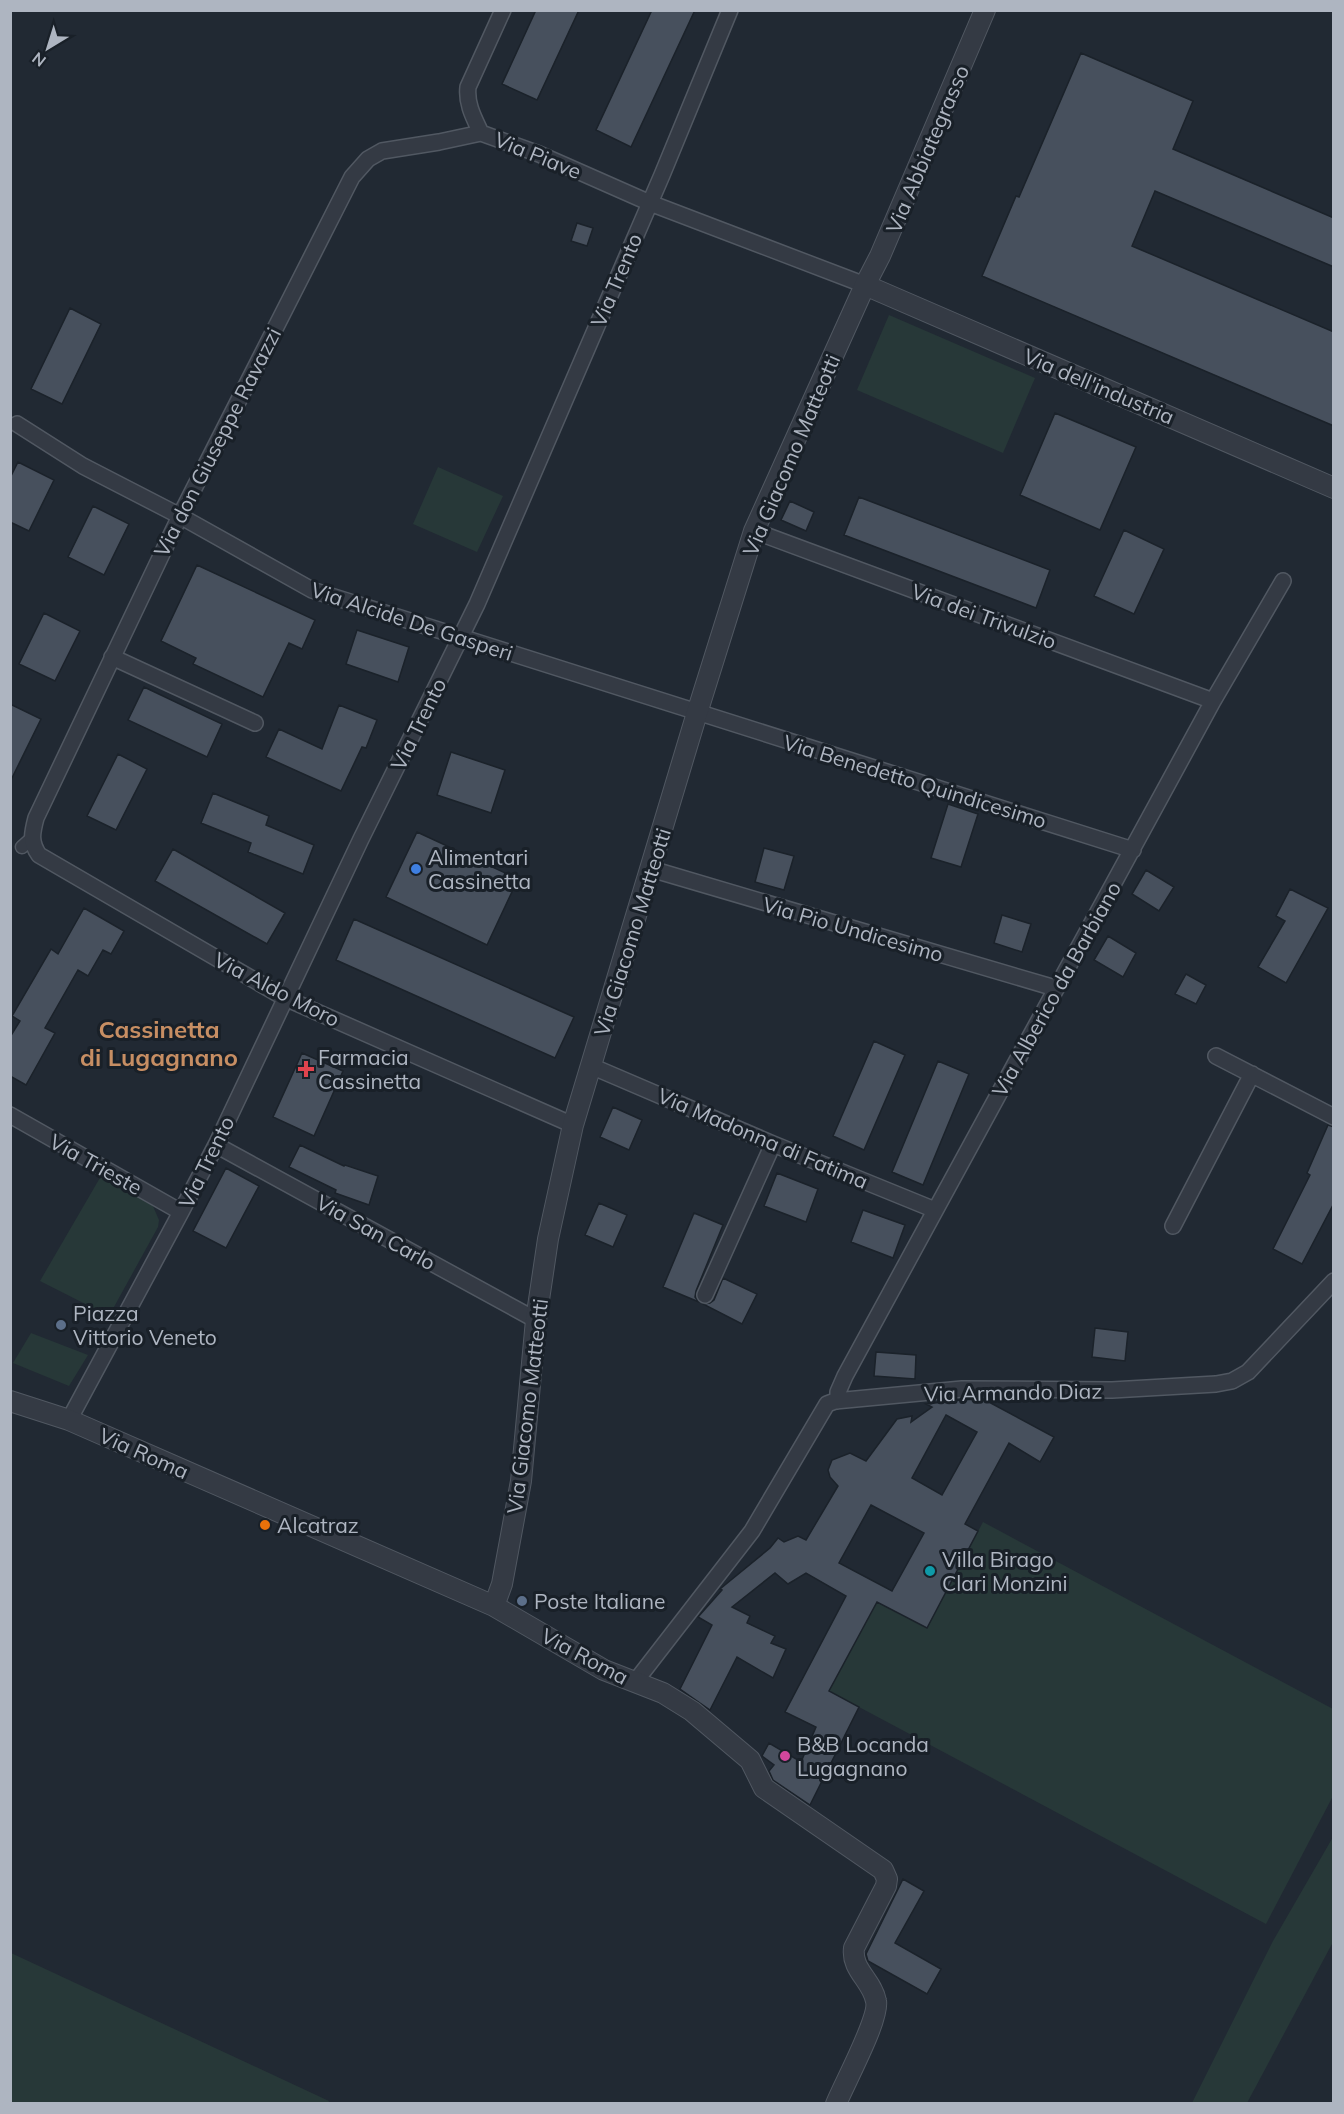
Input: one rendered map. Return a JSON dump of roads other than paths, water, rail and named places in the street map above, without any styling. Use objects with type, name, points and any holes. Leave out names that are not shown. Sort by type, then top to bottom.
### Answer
[{"type":"street","name":"Via Piave","points":[[503,10],[468,87],[467,97],[481,133],[539,154],[650,203],[865,285]]},
{"type":"street","name":"Via Trento","points":[[69,1420],[182,1212],[461,637],[650,203],[730,10]]},
{"type":"street","name":"Via Abbiategrasso","points":[[865,285],[880,256],[985,10]]},
{"type":"street","name":"Via don Giuseppe Ravazzi","points":[[27,843],[36,818],[180,516],[352,177],[368,159],[382,151],[481,133]]},
{"type":"street","name":"Via dell'industria","points":[[865,285],[1334,488]]},
{"type":"street","name":"Via Giacomo Matteotti","points":[[494,1605],[502,1584],[521,1481],[536,1320],[548,1239],[573,1125],[754,531],[865,285]]},
{"type":"street","name":"Via Alcide De Gasperi","points":[[17,424],[83,466],[180,516],[312,590],[697,713]]},
{"type":"street","name":"Via dei Trivulzio","points":[[754,531],[1214,701]]},
{"type":"street","name":"Via Alberico da Barbiano","points":[[838,1401],[838,1392],[845,1376],[1055,988],[1283,581]]},
{"type":"street","points":[[112,657],[255,723]]},
{"type":"street","name":"Via Benedetto Quindicesimo","points":[[697,713],[1133,850]]},
{"type":"street","name":"Via Aldo Moro","points":[[27,843],[39,855],[285,998],[573,1125]]},
{"type":"street","name":"Via Pio Undicesimo","points":[[651,869],[1055,988]]},
{"type":"street","points":[[1216,1056],[1334,1117]]},
{"type":"street","name":"Via Madonna di Fatima","points":[[591,1066],[935,1210]]},
{"type":"street","points":[[1173,1226],[1252,1074]]},
{"type":"street","name":"Via Trieste","points":[[10,1115],[182,1212]]},
{"type":"street","name":"Via San Carlo","points":[[216,1144],[536,1320]]},
{"type":"street","points":[[705,1295],[773,1144]]},
{"type":"street","name":"Via Armando Diaz","points":[[838,1401],[962,1389],[1112,1390],[1232,1381],[1248,1372],[1334,1281]]},
{"type":"street","name":"Via Roma","points":[[10,1401],[69,1420],[494,1605],[604,1670],[663,1693],[692,1711],[750,1760],[764,1788],[883,1870],[887,1879],[886,1886],[858,1939],[852,1958],[856,1968],[869,1983],[877,2003],[872,2023],[836,2103]]},
{"type":"street","points":[[635,1682],[752,1531],[827,1404],[838,1401]]},
{"type":"place","name":"Alimentari Cassinetta","points":[[416,869]]},
{"type":"place","name":"Farmacia Cassinetta","points":[[306,1069]]},
{"type":"place","name":"Piazza Vittorio Veneto","points":[[61,1325]]},
{"type":"place","name":"Alcatraz","points":[[265,1525]]},
{"type":"place","name":"Villa Birago Clari Monzini","points":[[930,1571]]},
{"type":"place","name":"Poste Italiane","points":[[522,1601]]},
{"type":"place","name":"B&B Locanda Lugagnano","points":[[785,1756]]},
{"type":"district","name":"Cassinetta di Lugagnano","points":[[159,1043]]}]
